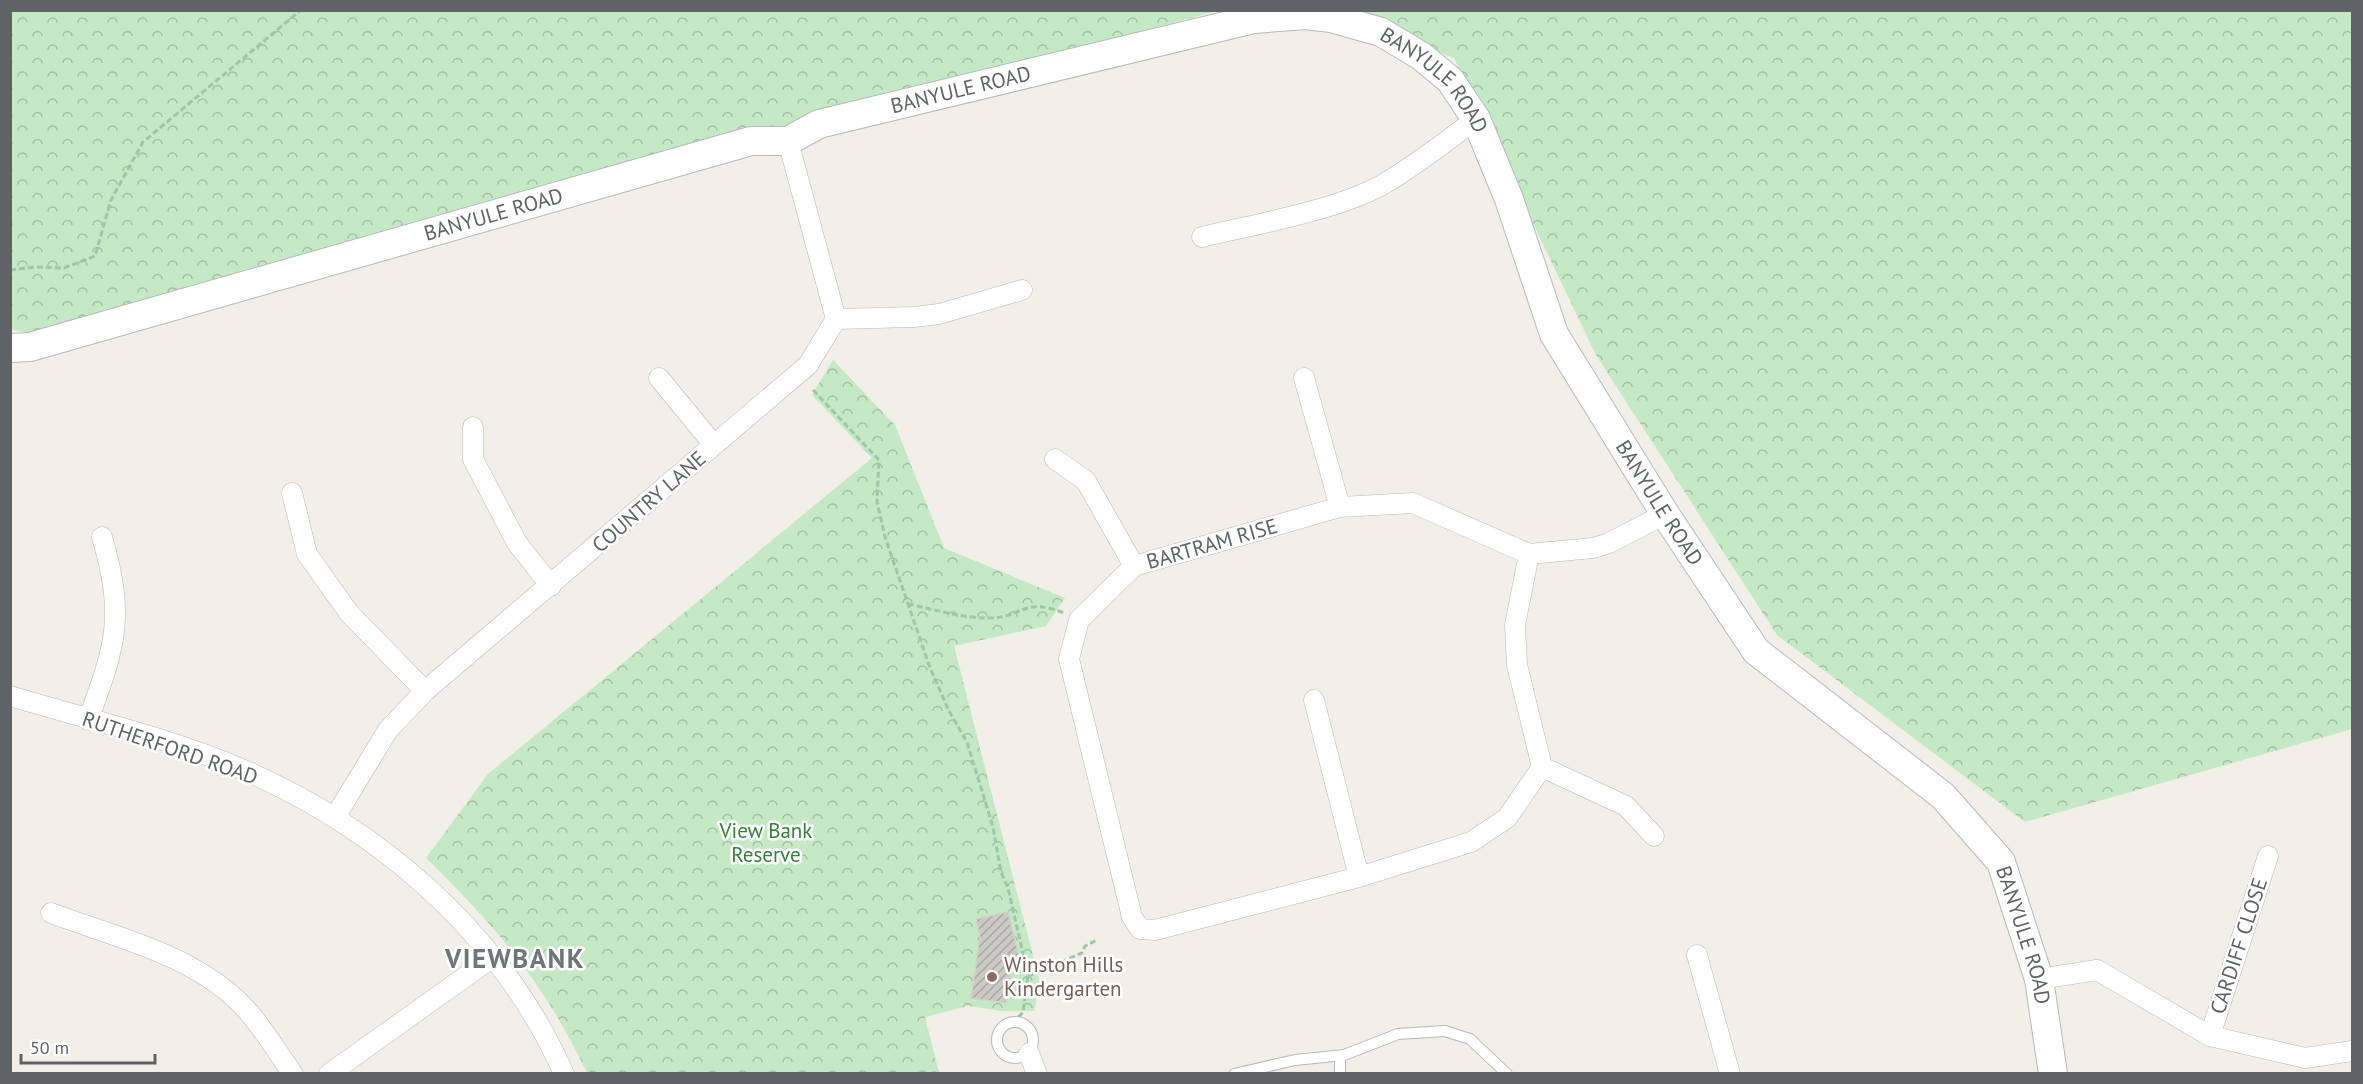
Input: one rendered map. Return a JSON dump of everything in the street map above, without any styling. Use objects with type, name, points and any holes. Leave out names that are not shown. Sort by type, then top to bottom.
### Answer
[{"type":"street","name":"BANYULE ROAD","points":[[10,348],[41,344],[751,141],[788,141],[819,124],[1254,19],[1305,13],[1381,32],[1421,56],[1450,80],[1476,119],[1509,199],[1554,334],[1665,514],[1756,651],[1943,796],[2001,862],[2039,979],[2053,1074]]},
{"type":"street","points":[[1202,237],[1318,208],[1380,186],[1417,163],[1476,119]]},
{"type":"street","points":[[788,141],[836,319],[939,314],[1022,290]]},
{"type":"street","name":"COUNTRY LANE","points":[[335,816],[388,730],[425,692],[808,364],[836,319]]},
{"type":"street","points":[[659,378],[714,445]]},
{"type":"street","points":[[1304,378],[1341,507]]},
{"type":"street","points":[[473,427],[473,459],[517,543],[551,586]]},
{"type":"street","points":[[1055,459],[1086,481],[1134,566]]},
{"type":"street","points":[[292,493],[307,554],[349,613],[425,692]]},
{"type":"street","name":"BARTRAM RISE","points":[[1079,620],[1134,566],[1341,507],[1413,502],[1529,554],[1593,548],[1609,543],[1665,514]]},
{"type":"street","points":[[88,720],[106,670],[116,619],[113,573],[102,537]]},
{"type":"street","points":[[1079,620],[1069,659],[1132,917],[1133,934],[1359,877],[1471,842],[1507,818],[1542,767],[1517,665],[1515,625],[1529,554]]},
{"type":"street","name":"RUTHERFORD ROAD","points":[[10,696],[230,764],[300,796],[335,816],[413,875],[493,957],[535,1017],[564,1074]]},
{"type":"street","points":[[1314,700],[1359,877]]},
{"type":"street","points":[[1542,767],[1626,806],[1654,836]]},
{"type":"street","name":"CARDIFF CLOSE","points":[[2210,1036],[2268,856]]},
{"type":"street","points":[[51,913],[169,956],[218,984],[239,1002],[292,1074]]},
{"type":"street","points":[[1697,954],[1730,1074]]},
{"type":"street","points":[[333,1072],[493,957]]},
{"type":"street","points":[[2039,979],[2097,970],[2210,1036],[2305,1058],[2352,1051]]},
{"type":"street","points":[[1029,1053],[1036,1074]]},
{"type":"lane","points":[[1015,1021],[1028,1026],[1032,1032],[1033,1046],[1029,1053],[1017,1059],[1004,1055],[997,1044],[999,1031],[1003,1026],[1015,1021]]},
{"type":"lane","points":[[1234,1074],[1295,1060],[1340,1056],[1398,1034],[1445,1031],[1470,1039],[1507,1074]]},
{"type":"lane","points":[[1340,1056],[1340,1074]]},
{"type":"path","points":[[10,270],[35,267],[64,268],[95,256],[111,200],[144,142],[301,10]]},
{"type":"path","points":[[813,390],[879,460],[879,518],[942,696],[967,742],[993,827],[993,842],[1008,888],[1028,976],[1023,1012],[1015,1021]]},
{"type":"path","points":[[908,604],[989,618],[1037,605],[1079,620]]},
{"type":"path","points":[[1028,976],[1082,953],[1084,946],[1097,940]]},
{"type":"path","points":[[930,1074],[939,1071]]},
{"type":"green space","points":[[11,11],[1217,11],[27,333],[11,329]]},
{"type":"green space","points":[[1338,11],[2352,11],[2352,729],[2025,822],[1777,635],[1596,355],[1454,58]]},
{"type":"green space","name":"View Bank Reserve","points":[[833,360],[895,425],[944,548],[1065,598],[1046,626],[954,646],[1040,983],[1034,1011],[1002,1011],[968,1006],[925,1017],[939,1073],[587,1073],[554,1011],[517,958],[497,932],[426,858],[488,774],[872,458],[812,395]]},
{"type":"building","name":"Winston Hills Kindergarten","points":[[1008,912],[1019,956],[1014,956],[1006,1003],[971,998],[980,937],[976,919]]},
{"type":"place","name":"Winston Hills Kindergarten","points":[[992,977]]},
{"type":"district","name":"VIEWBANK","points":[[515,959]]}]
